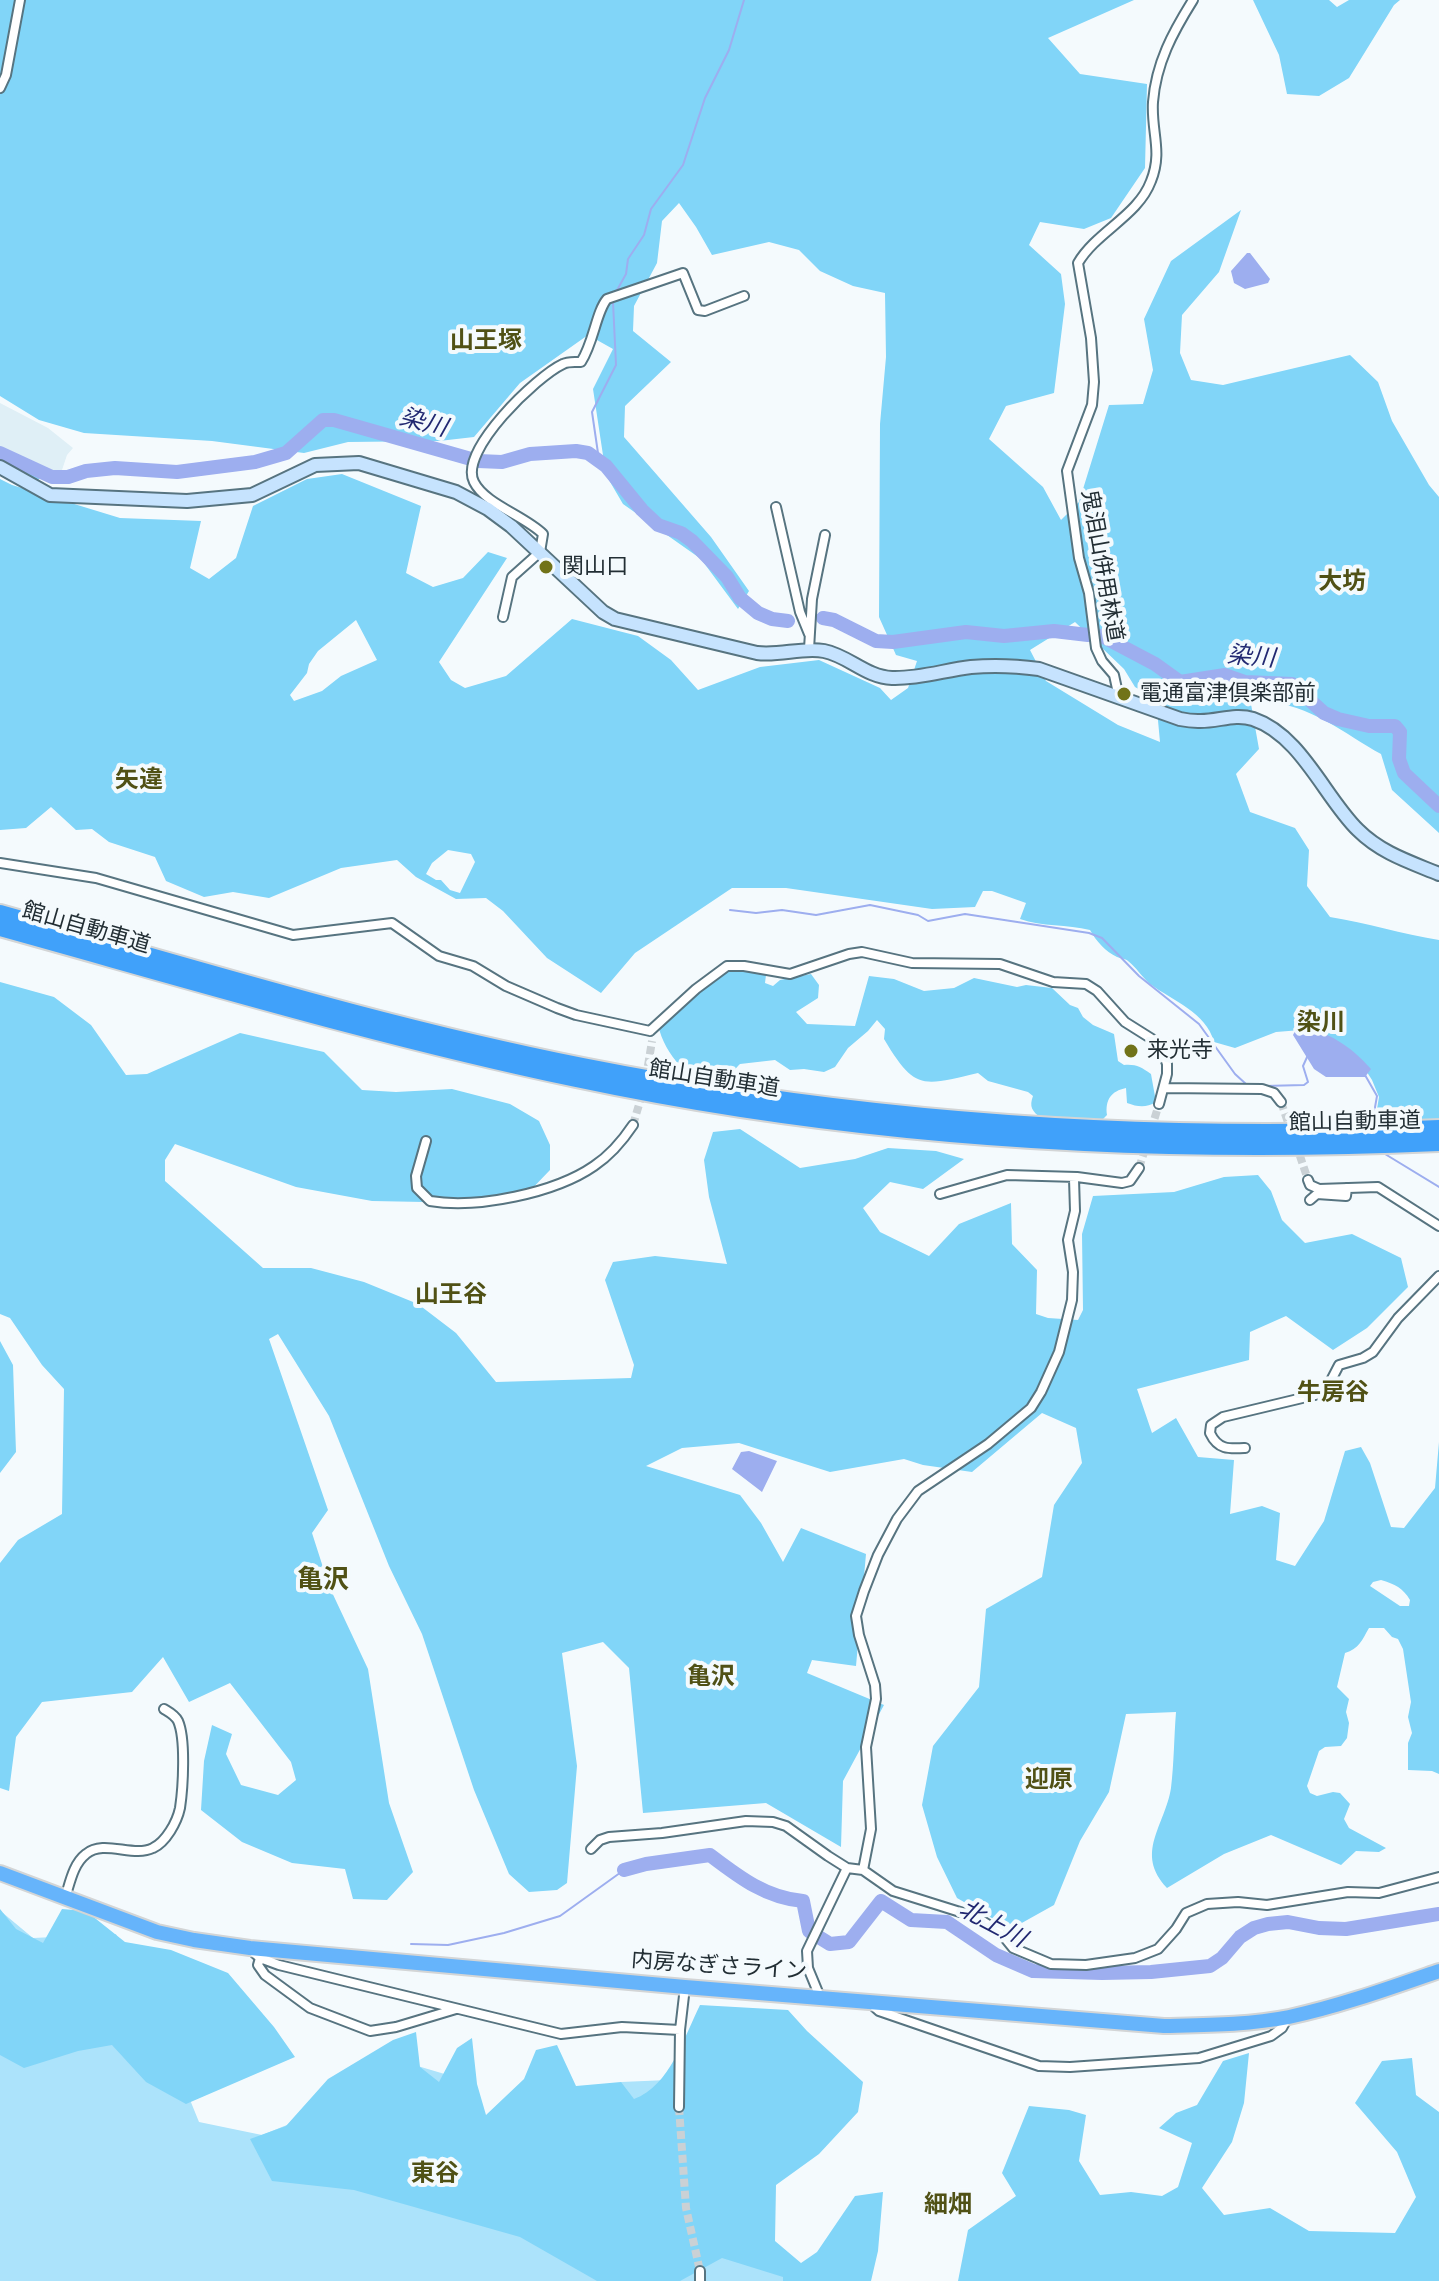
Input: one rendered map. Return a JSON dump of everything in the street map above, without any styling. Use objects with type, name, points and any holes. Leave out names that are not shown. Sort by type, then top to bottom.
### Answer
[{"type":"highway","name":"館山自動車道","points":[[0,913],[310,1001],[440,1034],[581,1066],[711,1090],[958,1120],[1106,1129],[1235,1133],[1439,1128]]},
{"type":"highway","name":"館山自動車道","points":[[0,928],[296,1012],[422,1044],[579,1080],[708,1103],[838,1122],[1105,1145],[1235,1148],[1439,1143]]},
{"type":"highway","name":"内房なぎさライン","points":[[0,1873],[157,1932],[255,1953],[1164,2026],[1226,2025],[1289,2017],[1439,1971]]},
{"type":"main road","points":[[0,467],[50,495],[187,501],[252,495],[315,465],[359,463],[456,492],[471,500],[511,526],[603,612],[615,619],[757,653],[775,655],[809,649],[827,652],[876,676],[888,678],[903,679],[973,667],[1039,669],[1180,719],[1199,722],[1240,716],[1255,720],[1284,738],[1355,827],[1375,846],[1439,874]]},
{"type":"street","points":[[0,88],[6,75],[20,0]]},
{"type":"street","name":"鬼泪山併用林道","points":[[1119,698],[1114,675],[1096,648],[1067,471],[1092,405],[1094,382],[1091,338],[1078,263],[1094,242],[1134,206],[1151,183],[1158,152],[1153,102],[1158,75],[1165,48],[1193,0]]},
{"type":"street","points":[[503,617],[512,577],[540,552],[543,534],[479,489],[474,482],[472,461],[499,419],[565,362],[581,362],[590,348],[601,305],[613,297],[683,273],[698,310],[705,311],[744,296]]},
{"type":"street","points":[[776,507],[800,612],[809,634]]},
{"type":"street","points":[[809,649],[812,599],[825,535]]},
{"type":"street","points":[[0,863],[96,878],[293,935],[392,923],[439,956],[473,966],[506,986],[557,1008],[650,1031]]},
{"type":"street","points":[[650,1031],[696,989],[727,966],[790,974],[862,952],[912,963],[1000,964],[1053,982],[1086,984],[1097,991],[1125,1022],[1152,1039],[1162,1050],[1167,1074],[1159,1104]]},
{"type":"street","points":[[650,1031],[652,1041]]},
{"type":"street","points":[[1164,1088],[1262,1089],[1274,1093],[1281,1102]]},
{"type":"street","points":[[426,1141],[416,1176],[417,1188],[430,1201],[475,1202],[530,1194],[594,1166],[625,1137],[633,1125]]},
{"type":"street","points":[[940,1194],[1007,1175],[1077,1177],[1122,1183],[1130,1181],[1139,1168]]},
{"type":"street","points":[[863,1870],[871,1829],[866,1747],[876,1699],[856,1616],[878,1555],[897,1519],[918,1491],[988,1444],[1031,1408],[1041,1392],[1059,1352],[1072,1300],[1073,1272],[1068,1240],[1075,1211],[1073,1185],[1077,1177]]},
{"type":"street","points":[[1308,1180],[1310,1185],[1319,1189],[1378,1187],[1439,1226]]},
{"type":"street","points":[[1310,1200],[1317,1194],[1346,1196],[1347,1188]]},
{"type":"street","points":[[1245,1448],[1227,1449],[1218,1445],[1210,1433],[1211,1425],[1223,1417],[1326,1390],[1339,1365],[1373,1352],[1398,1318],[1439,1276]]},
{"type":"street","points":[[65,1898],[76,1865],[89,1851],[102,1848],[148,1851],[157,1846],[174,1824],[180,1809],[182,1743],[178,1721],[164,1709]]},
{"type":"street","points":[[591,1849],[600,1840],[609,1837],[746,1821],[773,1822],[800,1834],[847,1868],[863,1870],[893,1891],[976,1917],[1000,1932],[1013,1948],[1051,1964],[1086,1965],[1135,1958],[1158,1949],[1186,1913],[1207,1904],[1238,1902],[1267,1905],[1348,1892],[1379,1893],[1439,1877]]},
{"type":"street","points":[[820,1997],[808,1968],[809,1941],[847,1868]]},
{"type":"street","points":[[255,1953],[305,1972],[561,2034],[622,2027],[680,2030]]},
{"type":"street","points":[[255,1953],[265,1975],[310,2008],[370,2031],[440,2015],[456,2008]]},
{"type":"street","points":[[679,2107],[680,2030],[685,1987]]},
{"type":"street","points":[[868,2001],[879,2011],[1039,2066],[1070,2067],[1199,2058],[1271,2036],[1282,2028],[1289,2017]]},
{"type":"shaded area","points":[[0,0],[1134,0],[1048,38],[1080,74],[1147,84],[1145,168],[1111,218],[1084,229],[1040,222],[1029,245],[1061,274],[1065,304],[1054,393],[1006,406],[989,439],[1043,487],[1061,520],[1079,502],[1109,405],[1143,404],[1153,370],[1144,319],[1171,261],[1241,210],[1219,272],[1182,315],[1180,353],[1191,380],[1223,385],[1350,355],[1378,382],[1392,421],[1439,497],[1439,833],[1392,790],[1381,754],[1319,717],[1285,705],[1268,702],[1251,704],[1259,749],[1236,774],[1250,812],[1295,828],[1309,850],[1307,886],[1330,917],[1439,940],[1439,1120],[1381,1124],[1377,1109],[1379,1097],[1363,1066],[1301,1030],[1276,1032],[1235,1048],[1214,1042],[1196,1015],[1150,984],[1127,960],[1109,952],[1090,930],[1020,919],[1026,903],[992,891],[983,891],[975,907],[932,909],[786,888],[732,888],[635,953],[601,993],[547,958],[503,911],[486,898],[456,899],[416,877],[397,860],[341,868],[269,898],[233,892],[204,897],[166,881],[155,857],[109,842],[92,829],[76,830],[51,807],[26,828],[0,830],[0,479],[120,518],[201,521],[190,568],[209,579],[236,558],[253,506],[307,479],[342,474],[421,506],[406,573],[433,587],[463,578],[488,552],[507,558],[439,662],[451,680],[465,688],[506,676],[572,619],[638,636],[671,660],[698,690],[760,667],[819,660],[880,688],[891,700],[908,688],[917,661],[896,655],[879,617],[880,424],[886,357],[885,293],[853,286],[820,271],[799,250],[769,242],[712,255],[679,203],[662,221],[657,263],[634,306],[633,331],[671,362],[625,406],[624,437],[711,537],[749,591],[738,609],[701,559],[623,504],[606,475],[593,389],[613,349],[588,335],[520,383],[474,437],[439,441],[348,442],[304,453],[212,441],[84,433],[39,420],[0,396]],"holes":[[[356,620],[377,660],[341,676],[322,691],[294,701],[290,695],[307,673],[318,651]],[[1075,622],[1124,669],[1135,687],[1156,699],[1160,742],[1118,725],[1046,681],[1030,650]],[[448,850],[471,854],[475,862],[460,893],[426,874],[432,863]]]},
{"type":"shaded area","points":[[1253,0],[1329,0],[1337,7],[1349,0],[1400,0],[1349,78],[1319,96],[1287,94],[1279,55]]},
{"type":"shaded area","points":[[1247,253],[1270,279],[1268,283],[1245,289],[1234,283],[1231,271]]},
{"type":"shaded area","points":[[0,403],[48,428],[73,448],[61,473],[49,472],[0,447]]},
{"type":"shaded area","points":[[0,447],[44,469],[42,476],[36,482],[0,462]]},
{"type":"shaded area","points":[[744,969],[766,975],[765,983],[773,986],[780,980],[811,974],[819,985],[818,998],[796,1012],[807,1024],[855,1026],[869,976],[894,979],[924,991],[954,988],[974,978],[1017,987],[1052,988],[1070,1005],[1078,1008],[1093,1025],[1114,1034],[1118,1061],[1124,1065],[1138,1066],[1151,1074],[1156,1102],[1142,1106],[1127,1103],[1126,1088],[1110,1097],[1107,1115],[1102,1120],[1041,1118],[1032,1108],[1033,1096],[1028,1092],[988,1081],[978,1073],[932,1082],[913,1076],[884,1039],[885,1029],[877,1020],[848,1048],[835,1067],[824,1072],[790,1070],[775,1060],[740,1064],[723,1081],[705,1082],[677,1062],[664,1042],[658,1022],[691,987],[712,972]]},
{"type":"shaded area","points":[[0,982],[54,997],[91,1025],[126,1075],[147,1074],[240,1033],[324,1052],[362,1090],[452,1089],[510,1104],[539,1121],[550,1145],[550,1170],[525,1196],[477,1203],[372,1201],[296,1187],[175,1144],[165,1160],[165,1181],[263,1268],[311,1268],[364,1282],[418,1304],[456,1333],[496,1382],[631,1378],[634,1365],[605,1280],[613,1262],[655,1256],[727,1264],[709,1197],[704,1160],[713,1132],[740,1129],[800,1168],[855,1159],[888,1148],[936,1151],[964,1159],[923,1189],[890,1182],[863,1208],[880,1232],[929,1256],[959,1224],[1011,1203],[1012,1244],[1037,1270],[1036,1314],[1048,1318],[1078,1320],[1083,1310],[1082,1234],[1093,1196],[1174,1192],[1224,1177],[1258,1175],[1271,1191],[1282,1220],[1305,1243],[1352,1234],[1401,1258],[1408,1287],[1367,1328],[1333,1350],[1286,1316],[1250,1332],[1249,1360],[1137,1389],[1152,1433],[1176,1418],[1198,1457],[1234,1460],[1230,1514],[1262,1506],[1280,1513],[1276,1560],[1295,1566],[1324,1521],[1345,1451],[1361,1447],[1370,1463],[1391,1527],[1404,1528],[1435,1488],[1439,1442],[1439,1774],[1408,1770],[1411,1702],[1403,1649],[1398,1639],[1384,1628],[1369,1628],[1357,1646],[1345,1653],[1337,1687],[1349,1699],[1347,1738],[1341,1746],[1325,1747],[1319,1751],[1307,1786],[1310,1793],[1317,1796],[1340,1793],[1350,1804],[1344,1819],[1349,1828],[1386,1848],[1379,1852],[1356,1851],[1341,1865],[1271,1835],[1224,1854],[1167,1888],[1157,1875],[1152,1851],[1171,1788],[1176,1712],[1126,1714],[1109,1792],[1080,1841],[1054,1905],[1011,1929],[957,1898],[937,1857],[922,1805],[933,1746],[979,1687],[986,1609],[1042,1577],[1054,1505],[1082,1463],[1076,1428],[1042,1413],[972,1472],[904,1459],[830,1472],[739,1443],[682,1448],[646,1466],[740,1495],[761,1523],[783,1562],[801,1528],[866,1554],[856,1666],[812,1660],[807,1673],[884,1705],[843,1781],[841,1847],[766,1803],[643,1813],[629,1668],[603,1642],[562,1653],[577,1766],[567,1883],[557,1890],[529,1892],[509,1874],[474,1790],[422,1634],[389,1566],[329,1416],[278,1334],[269,1339],[328,1510],[312,1533],[329,1586],[368,1669],[389,1803],[413,1872],[387,1900],[353,1899],[345,1869],[292,1863],[242,1842],[201,1810],[204,1761],[212,1725],[232,1734],[226,1754],[241,1785],[278,1795],[296,1780],[291,1762],[230,1683],[189,1702],[163,1657],[132,1692],[42,1702],[16,1737],[9,1791],[0,1788],[0,1563],[18,1540],[62,1514],[64,1389],[42,1365],[10,1318],[0,1314]],"holes":[[[1381,1580],[1404,1592],[1410,1600],[1409,1606],[1400,1606],[1370,1586]]]},
{"type":"shaded area","points":[[1298,1025],[1338,1041],[1371,1069],[1365,1077],[1326,1077],[1314,1069],[1293,1035]]},
{"type":"shaded area","points":[[0,1341],[13,1365],[16,1452],[0,1473]]},
{"type":"shaded area","points":[[749,1451],[777,1461],[762,1492],[732,1469],[741,1452]]},
{"type":"shaded area","points":[[0,1909],[16,1929],[43,1943],[62,1909],[86,1911],[125,1942],[171,1950],[228,1973],[295,2057],[186,2104],[146,2082],[112,2045],[78,2051],[24,2068],[0,2055]]},
{"type":"shaded area","points":[[3,1913],[33,1938],[116,1934],[139,1994],[171,2053],[199,2122],[262,2135],[354,2098],[411,2064],[468,2081],[473,2139],[616,2121],[621,2082],[762,2076],[735,2219],[824,2281],[0,2281],[0,1914]]},
{"type":"shaded area","points":[[700,2005],[788,2010],[863,2082],[858,2112],[819,2154],[776,2185],[775,2241],[801,2263],[817,2252],[855,2196],[883,2192],[878,2251],[871,2281],[783,2281],[783,2277],[722,2258],[680,2281],[597,2281],[520,2237],[354,2190],[272,2181],[250,2139],[286,2126],[328,2079],[393,2040],[416,2032],[420,2067],[439,2082],[457,2048],[472,2038],[477,2084],[486,2115],[524,2079],[536,2050],[557,2045],[576,2086],[621,2082],[634,2099],[647,2093],[666,2072]]},
{"type":"shaded area","points":[[1249,2053],[1244,2103],[1232,2142],[1202,2188],[1224,2215],[1270,2208],[1309,2231],[1395,2233],[1416,2197],[1397,2152],[1355,2103],[1382,2061],[1412,2058],[1416,2095],[1439,2112],[1439,2281],[958,2281],[968,2230],[1016,2196],[1002,2173],[1029,2106],[1086,2115],[1079,2161],[1100,2195],[1131,2192],[1162,2196],[1178,2187],[1192,2143],[1159,2128],[1176,2113],[1197,2105],[1223,2061]]},
{"type":"waterway","points":[[616,292],[626,274],[628,259],[644,235],[651,209],[683,165],[705,98],[729,50],[744,0]]},
{"type":"waterway","points":[[599,460],[592,412],[616,365],[613,302]]},
{"type":"waterway","name":"染川","points":[[0,453],[52,477],[115,468],[177,472],[255,462],[286,453],[323,420],[334,420],[478,461],[502,462],[530,454],[588,453],[606,466],[658,525],[681,533],[692,541],[727,577],[740,598],[758,613],[788,621]]},
{"type":"waterway","name":"染川","points":[[823,618],[834,620],[876,641],[893,642],[966,632],[1004,636],[1054,631],[1088,635]]},
{"type":"waterway","name":"染川","points":[[1102,636],[1155,664],[1180,682],[1225,675],[1245,682],[1292,684],[1324,713],[1338,719],[1369,726],[1395,726],[1400,732],[1399,759],[1404,773],[1439,806]]},
{"type":"waterway","points":[[730,910],[756,913],[782,910],[816,915],[870,905],[918,915],[928,921],[965,914],[1089,933],[1102,938],[1139,976],[1199,1024],[1235,1074],[1246,1084]]},
{"type":"waterway","points":[[1264,1086],[1304,1085],[1308,1082],[1303,1066],[1308,1055]]},
{"type":"waterway","points":[[1365,1075],[1377,1096],[1372,1124]]},
{"type":"waterway","points":[[1385,1154],[1439,1187]]},
{"type":"waterway","name":"北上川","points":[[624,1870],[710,1855],[765,1891],[803,1901],[809,1931],[830,1944],[849,1942],[881,1901],[911,1920],[947,1922],[996,1955],[1033,1971],[1151,1972],[1210,1966],[1222,1958],[1240,1937],[1268,1924],[1288,1922],[1346,1929],[1439,1914]]},
{"type":"waterway","points":[[411,1944],[448,1945],[504,1933],[560,1916],[624,1870]]},
{"type":"tunnel","points":[[646,1078],[652,1041]]},
{"type":"tunnel","points":[[633,1125],[643,1091]]},
{"type":"tunnel","points":[[1281,1102],[1291,1131]]},
{"type":"tunnel","points":[[1151,1130],[1159,1104]]},
{"type":"tunnel","points":[[1139,1168],[1147,1143]]},
{"type":"tunnel","points":[[1296,1144],[1308,1180]]},
{"type":"tunnel","points":[[679,2107],[686,2208],[700,2271]]},
{"type":"place","name":"関山口","points":[[546,567]]},
{"type":"place","name":"電通富津倶楽部前","points":[[1124,694]]},
{"type":"place","name":"来光寺","points":[[1131,1051]]},
{"type":"district","name":"山王塚","points":[[486,342]]},
{"type":"district","name":"大坊","points":[[1342,583]]},
{"type":"district","name":"矢違","points":[[139,781]]},
{"type":"district","name":"染川","points":[[1321,1024]]},
{"type":"district","name":"山王谷","points":[[451,1296]]},
{"type":"district","name":"牛房谷","points":[[1333,1394]]},
{"type":"district","name":"亀沢","points":[[323,1581]]},
{"type":"district","name":"亀沢","points":[[711,1678]]},
{"type":"district","name":"迎原","points":[[1049,1781]]},
{"type":"district","name":"東谷","points":[[435,2175]]},
{"type":"district","name":"細畑","points":[[948,2206]]}]
